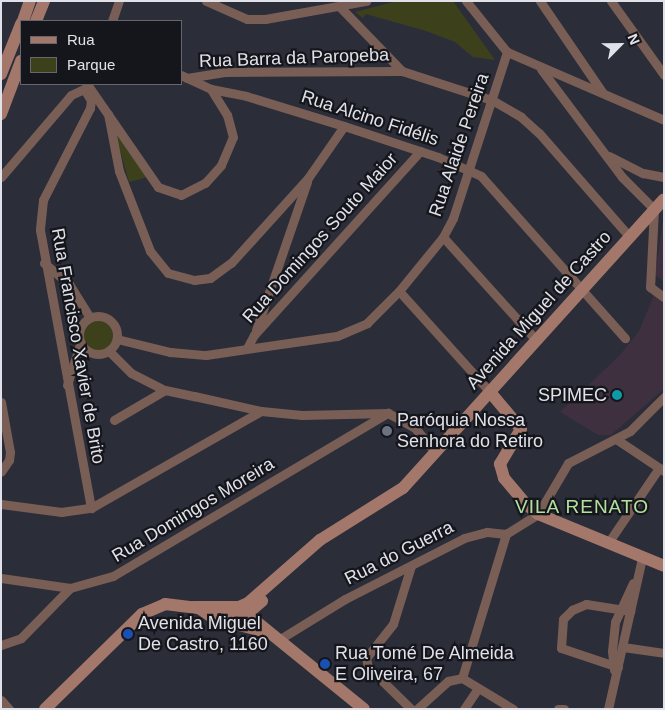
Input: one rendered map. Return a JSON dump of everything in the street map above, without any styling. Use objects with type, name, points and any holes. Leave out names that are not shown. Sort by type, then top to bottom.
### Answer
[{"type":"street","points":[[23,20],[30,1]]},
{"type":"street","points":[[36,20],[44,1]]},
{"type":"street","points":[[112,20],[119,1]]},
{"type":"street","points":[[206,1],[247,18],[265,19],[366,1]]},
{"type":"street","points":[[466,1],[508,52],[541,69],[603,93],[632,109],[664,120]]},
{"type":"street","points":[[540,1],[603,93]]},
{"type":"street","points":[[611,1],[664,74]]},
{"type":"street","points":[[339,6],[402,70],[492,100],[521,117],[539,133],[629,236]]},
{"type":"street","points":[[3,67],[20,28]]},
{"type":"street","name":"Rua Alaide Pereira","points":[[117,339],[187,354],[313,341],[350,332],[380,313],[443,237],[453,218],[508,52]]},
{"type":"street","points":[[1,114],[20,64]]},
{"type":"street","points":[[541,69],[622,177],[660,204],[650,287],[664,296]]},
{"type":"street","name":"Rua Barra da Paropeba","points":[[184,76],[225,72],[402,70]]},
{"type":"street","name":"Rua Alcino Fidélis","points":[[184,76],[211,89],[246,96],[344,126],[420,150],[469,169],[486,180],[581,291],[625,338]]},
{"type":"street","points":[[1,177],[71,95],[86,86],[108,114],[158,187],[182,195],[205,183],[230,150],[232,126],[211,89]]},
{"type":"street","name":"Rua Francisco Xavier de Brito","points":[[86,86],[91,100],[86,118],[42,200],[40,230],[44,263],[91,508]]},
{"type":"street","points":[[108,114],[119,171],[150,251],[158,265],[178,278],[194,280],[210,278],[220,272],[308,178],[344,126]]},
{"type":"street","name":"Rua Domingos Souto Maior","points":[[247,348],[254,335],[420,150]]},
{"type":"street","points":[[607,155],[643,173],[664,177]]},
{"type":"street","points":[[254,335],[308,178]]},
{"type":"street","name":"Avenida Miguel de Castro","points":[[237,611],[253,600],[320,540],[404,488],[629,236],[660,204]]},
{"type":"street","points":[[443,237],[536,340]]},
{"type":"street","points":[[44,263],[69,284],[90,317]]},
{"type":"street","points":[[399,291],[521,429],[502,458],[501,471],[517,495],[538,514],[664,566]]},
{"type":"street","points":[[67,385],[80,344],[80,326],[90,317],[108,318],[116,329],[117,339],[108,351],[90,353],[80,344]]},
{"type":"street","points":[[108,351],[131,373],[165,390],[261,411],[302,415],[388,413],[415,428],[435,452]]},
{"type":"street","points":[[114,420],[165,390]]},
{"type":"street","points":[[462,678],[506,534],[538,514],[568,463],[616,439],[638,424],[664,397]]},
{"type":"street","points":[[1,402],[10,452],[1,472]]},
{"type":"street","points":[[1,504],[61,512],[91,508],[261,411]]},
{"type":"street","name":"Rua Domingos Moreira","points":[[1,578],[70,588],[100,581],[134,565],[388,413]]},
{"type":"street","points":[[608,543],[661,469],[616,439]]},
{"type":"street","name":"Rua do Guerra","points":[[280,638],[351,596],[475,533],[506,534]]},
{"type":"street","points":[[616,666],[623,647],[642,558]]},
{"type":"street","points":[[411,566],[393,624],[366,658],[368,667],[411,709]]},
{"type":"street","points":[[608,709],[616,678],[612,636],[619,608],[636,579]]},
{"type":"street","points":[[1,645],[21,638],[70,588]]},
{"type":"street","points":[[45,709],[142,614],[164,604],[237,611],[280,638],[364,709]]},
{"type":"street","points":[[616,666],[561,648],[560,635],[563,619],[572,610],[586,604],[630,611]]},
{"type":"street","points":[[196,607],[215,619],[259,630],[280,638]]},
{"type":"street","points":[[237,611],[259,630]]},
{"type":"street","points":[[623,647],[664,653]]},
{"type":"street","points":[[462,678],[477,690],[513,709]]},
{"type":"street","points":[[417,709],[448,681],[462,678]]},
{"type":"street","points":[[464,709],[477,690]]},
{"type":"street","points":[[1,700],[9,709]]},
{"type":"street","points":[[558,709],[564,709]]},
{"type":"shaded area","points":[[664,214],[664,282],[655,275]]},
{"type":"shaded area","name":"SPIMEC","points":[[654,295],[664,302],[664,389],[611,435],[598,435],[560,412],[620,355],[639,331]]},
{"type":"green space","points":[[397,1],[453,1],[495,60],[473,57],[455,42],[426,31],[366,14],[363,18],[355,12]]},
{"type":"green space","points":[[112,121],[148,177],[129,182]]},
{"type":"green space","points":[[61,289],[78,318],[73,328],[73,342]]},
{"type":"green space","points":[[99,319],[110,324],[115,335],[110,346],[99,351],[88,346],[83,335],[88,324]]},
{"type":"place","name":"SPIMEC","points":[[617,395]]},
{"type":"place","name":"Paróquia Nossa Senhora do Retiro","points":[[387,431]]},
{"type":"place","name":"Avenida Miguel De Castro, 1160","points":[[128,634]]},
{"type":"place","name":"Rua Tomé De Almeida E Oliveira, 67","points":[[325,664]]},
{"type":"district","name":"VILA RENATO","points":[[582,507]]}]
